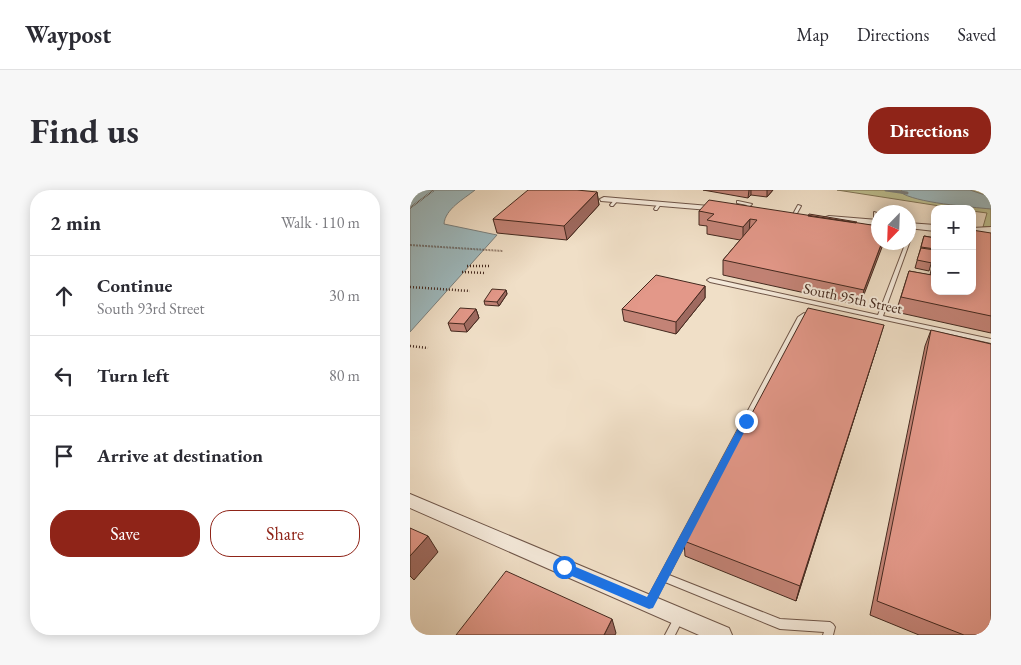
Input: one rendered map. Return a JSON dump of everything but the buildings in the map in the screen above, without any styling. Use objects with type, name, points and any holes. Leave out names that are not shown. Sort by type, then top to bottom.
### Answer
[{"type":"street","points":[[604,199],[614,203],[748,212]]},
{"type":"street","points":[[821,218],[871,222]]},
{"type":"street","points":[[916,229],[931,228]]},
{"type":"street","points":[[976,230],[991,230]]},
{"type":"street","points":[[410,501],[722,635]]},
{"type":"lane","points":[[738,202],[750,204],[748,212]]},
{"type":"lane","points":[[794,216],[799,206]]},
{"type":"lane","points":[[880,317],[905,250]]},
{"type":"lane","name":"South 95th Street","points":[[710,280],[991,341]]},
{"type":"lane","points":[[649,604],[801,317],[804,315]]},
{"type":"lane","points":[[663,577],[780,624],[829,631]]},
{"type":"lane","points":[[670,635],[679,616]]},
{"type":"path","points":[[410,208],[434,190]]},
{"type":"path","points":[[410,245],[503,251]]},
{"type":"path","points":[[467,266],[491,266]]},
{"type":"path","points":[[462,272],[486,273]]},
{"type":"path","points":[[410,287],[470,291]]},
{"type":"path","points":[[410,346],[428,348]]},
{"type":"green space","points":[[837,190],[991,190],[991,227],[983,227],[987,213],[976,212],[976,205],[933,205]]},
{"type":"water","points":[[410,190],[475,190],[451,209],[444,224],[497,235],[410,332]]},
{"type":"water","points":[[902,190],[970,190],[991,197],[991,209],[976,208],[976,205],[950,205],[930,202],[907,196],[900,192]]},
{"type":"waterway","points":[[886,190],[907,193]]},
{"type":"route","points":[[564,567],[649,604],[746,421]]}]
